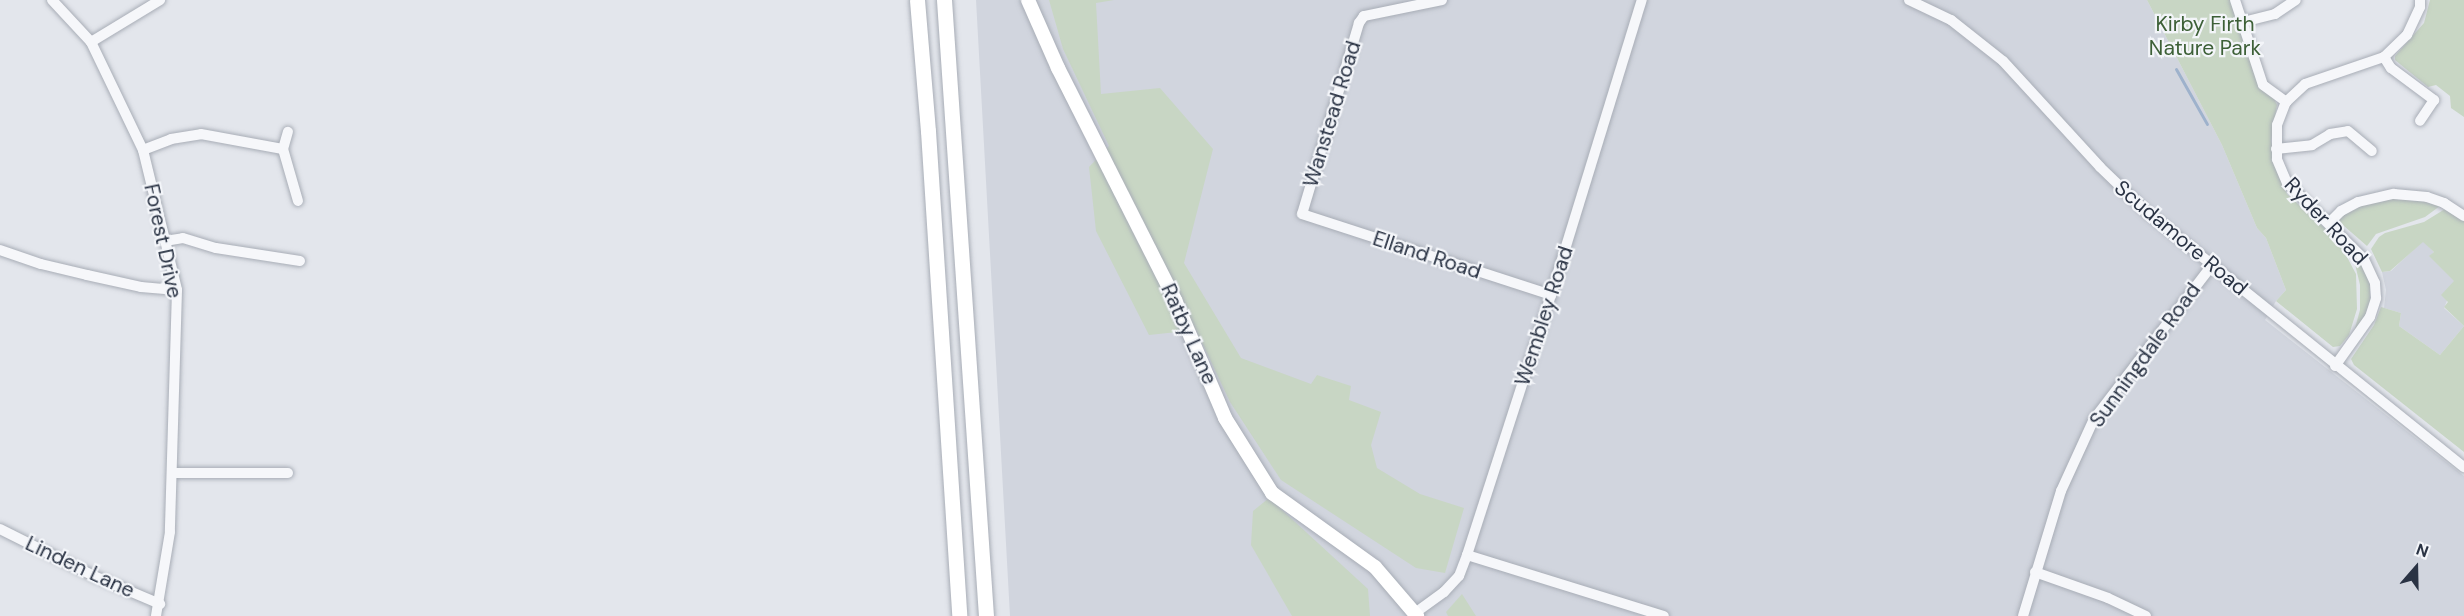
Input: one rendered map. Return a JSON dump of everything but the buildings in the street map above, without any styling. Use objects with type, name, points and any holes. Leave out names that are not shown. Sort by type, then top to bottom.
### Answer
[{"type":"highway","points":[[917,0],[928,131],[959,616]]},
{"type":"highway","points":[[944,0],[986,616]]},
{"type":"main road","name":"Ratby Lane","points":[[1028,0],[1058,68],[1175,300],[1225,418],[1272,493],[1375,567],[1416,615]]},
{"type":"street","name":"Forest Drive","points":[[52,0],[91,42],[143,150],[177,290],[170,532],[160,604],[156,616]]},
{"type":"street","points":[[91,42],[160,0]]},
{"type":"street","name":"Wanstead Road","points":[[1302,214],[1359,23],[1364,16],[1442,0]]},
{"type":"street","name":"Wembley Road","points":[[1416,615],[1459,576],[1467,555],[1551,296],[1642,0]]},
{"type":"street","name":"Scudamore Road","points":[[1909,0],[1951,20],[2003,61],[2100,167],[2149,214],[2335,366],[2464,467]]},
{"type":"street","points":[[2235,0],[2263,84],[2286,102],[2305,84],[2384,57],[2407,35],[2420,7],[2420,0]]},
{"type":"street","points":[[2243,22],[2275,14],[2296,0]]},
{"type":"street","points":[[2384,57],[2391,68],[2434,100],[2420,120]]},
{"type":"street","name":"Ryder Road","points":[[2286,102],[2277,126],[2276,149],[2279,170],[2287,183],[2364,259],[2375,283],[2376,298],[2370,317],[2335,366]]},
{"type":"street","points":[[2276,149],[2312,145],[2330,134],[2348,131],[2372,151]]},
{"type":"street","points":[[288,132],[283,149],[298,201]]},
{"type":"street","points":[[143,150],[171,139],[201,134],[283,149]]},
{"type":"street","points":[[2329,223],[2341,211],[2358,202],[2394,194],[2427,197],[2462,210]]},
{"type":"street","name":"Elland Road","points":[[1302,214],[1551,296]]},
{"type":"street","points":[[165,240],[183,238],[216,248],[300,261]]},
{"type":"street","points":[[0,250],[87,276],[177,290]]},
{"type":"street","name":"Sunningdale Road","points":[[2023,616],[2061,491],[2094,419],[2212,265]]},
{"type":"street","points":[[172,473],[288,473]]},
{"type":"street","name":"Linden Lane","points":[[0,529],[94,576],[160,604]]},
{"type":"street","points":[[1467,555],[1664,616]]},
{"type":"street","points":[[2035,572],[2108,598],[2146,616]]},
{"type":"shaded area","points":[[976,0],[2147,0],[2222,145],[2257,228],[2266,238],[2286,290],[2276,301],[2265,320],[2464,476],[2464,616],[1010,616]]},
{"type":"shaded area","points":[[2423,241],[2434,252],[2430,256],[2455,281],[2444,308],[2464,326],[2440,355],[2399,326],[2401,313],[2384,308],[2386,290],[2382,272],[2391,271]]},
{"type":"green space","points":[[1049,0],[1114,0],[1096,3],[1101,94],[1160,88],[1213,149],[1184,263],[1241,358],[1311,384],[1317,375],[1351,386],[1349,400],[1381,412],[1371,445],[1377,468],[1420,494],[1464,508],[1445,573],[1416,568],[1281,480],[1230,402],[1196,330],[1149,335],[1096,231],[1089,167],[1109,146],[1063,49]]},
{"type":"green space","name":"Kirby Firth Nature Park","points":[[2147,0],[2231,0],[2277,105],[2271,141],[2280,179],[2287,194],[2338,240],[2356,274],[2357,309],[2349,335],[2340,346],[2333,347],[2276,301],[2286,290],[2266,238],[2257,228],[2222,145]]},
{"type":"green space","points":[[2430,0],[2464,0],[2464,117],[2451,108],[2450,96],[2436,85],[2428,87],[2395,60],[2395,56],[2424,23]]},
{"type":"green space","points":[[2374,197],[2444,203],[2425,217],[2376,234],[2367,246],[2336,219]]},
{"type":"green space","points":[[2445,209],[2464,220],[2464,326],[2444,307],[2448,302],[2441,295],[2454,281],[2429,256],[2434,252],[2423,242],[2390,271],[2382,272],[2371,249],[2379,237],[2385,233],[2424,222]]},
{"type":"green space","points":[[2343,243],[2360,260],[2370,283],[2370,302],[2365,316],[2354,332],[2360,310],[2360,285],[2355,264]]},
{"type":"green space","points":[[2381,307],[2401,313],[2399,326],[2440,355],[2464,326],[2464,452],[2354,365],[2351,359],[2374,325]]},
{"type":"green space","points":[[1269,498],[1368,589],[1370,616],[1292,616],[1251,545],[1253,511]]},
{"type":"green space","points":[[1462,594],[1476,616],[1448,616],[1446,612]]},
{"type":"waterway","points":[[2176,69],[2207,124]]}]
